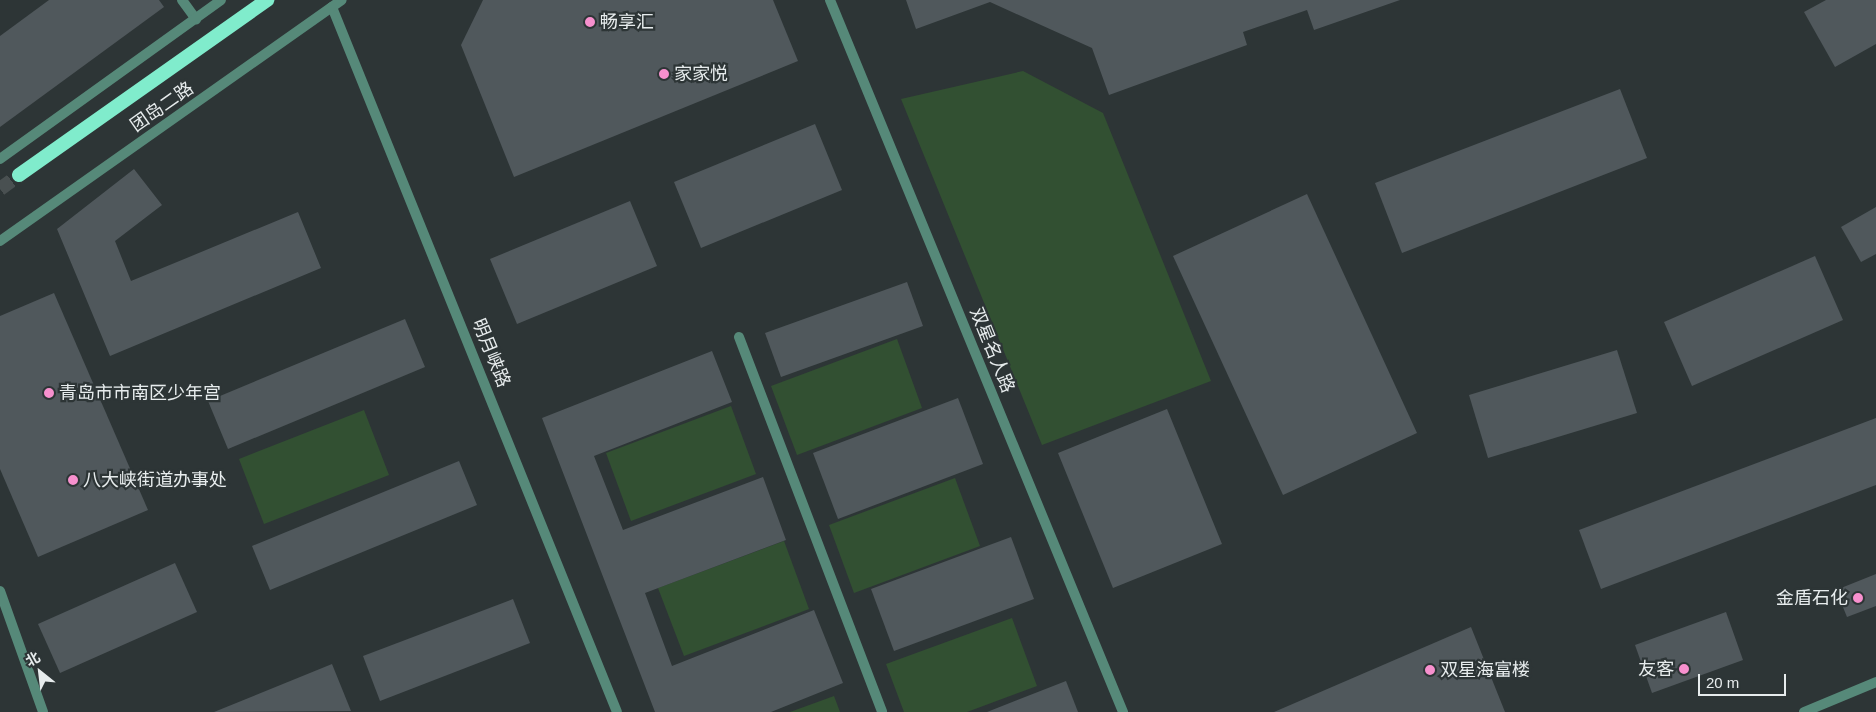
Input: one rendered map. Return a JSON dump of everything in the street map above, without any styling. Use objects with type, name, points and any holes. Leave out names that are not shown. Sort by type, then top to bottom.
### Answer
[{"type":"highway","points":[[19,175],[267,0]]},
{"type":"street","points":[[182,0],[196,19]]},
{"type":"street","points":[[0,159],[221,0]]},
{"type":"street","name":"团岛二路","points":[[0,241],[342,0]]},
{"type":"street","name":"双星名人路","points":[[830,0],[1123,712]]},
{"type":"street","name":"明月峡路","points":[[332,7],[617,712]]},
{"type":"street","points":[[739,337],[882,712]]},
{"type":"street","points":[[0,591],[43,712]]},
{"type":"street","points":[[1804,712],[1876,682]]},
{"type":"green space","points":[[1023,71],[1103,113],[1211,381],[1042,445],[901,99]]},
{"type":"green space","points":[[897,339],[922,408],[797,455],[771,386]]},
{"type":"green space","points":[[731,406],[756,474],[631,521],[606,453]]},
{"type":"green space","points":[[364,410],[389,475],[264,524],[239,459]]},
{"type":"green space","points":[[955,478],[980,546],[854,593],[829,525]]},
{"type":"green space","points":[[784,541],[809,609],[684,656],[658,588]]},
{"type":"green space","points":[[1012,618],[1037,686],[967,712],[904,712],[886,664]]},
{"type":"green space","points":[[834,696],[840,712],[790,712]]},
{"type":"building","points":[[49,0],[159,0],[164,7],[0,127],[0,36]]},
{"type":"building","points":[[483,0],[773,0],[798,61],[514,177],[461,45]]},
{"type":"building","points":[[906,0],[1400,0],[1314,30],[1307,10],[1243,32],[1247,45],[1109,95],[1092,48],[990,2],[916,29]]},
{"type":"building","points":[[1826,0],[1876,0],[1876,44],[1835,67],[1804,12]]},
{"type":"building","points":[[1620,89],[1647,158],[1402,253],[1375,183]]},
{"type":"building","points":[[815,124],[842,190],[701,248],[674,182]]},
{"type":"building","points":[[134,169],[162,205],[115,241],[131,281],[298,212],[321,268],[110,356],[57,229]]},
{"type":"building","points":[[1307,194],[1417,433],[1283,495],[1173,256]]},
{"type":"building","points":[[630,201],[657,266],[517,324],[490,259]]},
{"type":"building","points":[[1876,207],[1876,254],[1861,262],[1841,227]]},
{"type":"building","points":[[1815,256],[1843,320],[1692,386],[1664,322]]},
{"type":"building","points":[[907,282],[923,326],[781,377],[765,333]]},
{"type":"building","name":"青岛市市南区少年宫","points":[[54,293],[148,510],[38,557],[0,469],[0,316]]},
{"type":"building","points":[[405,319],[425,367],[228,449],[208,401]]},
{"type":"building","points":[[1617,350],[1637,413],[1488,458],[1469,395]]},
{"type":"building","points":[[712,351],[732,402],[594,456],[623,530],[763,477],[786,540],[645,593],[672,666],[814,610],[843,683],[771,712],[655,712],[542,418]]},
{"type":"building","points":[[958,398],[983,464],[838,519],[813,453]]},
{"type":"building","points":[[1167,409],[1222,544],[1113,588],[1058,453]]},
{"type":"building","points":[[1876,418],[1876,485],[1601,589],[1579,530]]},
{"type":"building","points":[[459,461],[477,505],[270,590],[252,546]]},
{"type":"building","points":[[1011,537],[1034,599],[894,651],[871,589]]},
{"type":"building","points":[[175,563],[197,612],[60,673],[38,624]]},
{"type":"building","name":"金盾石化","points":[[1876,574],[1876,606],[1847,617],[1836,590]]},
{"type":"building","points":[[513,599],[530,643],[380,701],[363,656]]},
{"type":"building","points":[[1726,612],[1743,660],[1652,693],[1635,645]]},
{"type":"building","name":"双星海富楼","points":[[1471,627],[1505,712],[1274,712]]},
{"type":"building","points":[[332,664],[351,711],[214,712]]},
{"type":"building","points":[[1066,681],[1078,712],[987,712]]},
{"type":"tunnel","points":[[0,189],[19,175]]},
{"type":"place","name":"畅享汇","points":[[590,22]]},
{"type":"place","name":"家家悦","points":[[664,74]]},
{"type":"place","name":"青岛市市南区少年宫","points":[[49,393]]},
{"type":"place","name":"八大峡街道办事处","points":[[73,480]]},
{"type":"place","name":"金盾石化","points":[[1858,598]]},
{"type":"place","name":"友客","points":[[1684,669]]},
{"type":"place","name":"双星海富楼","points":[[1430,670]]}]
